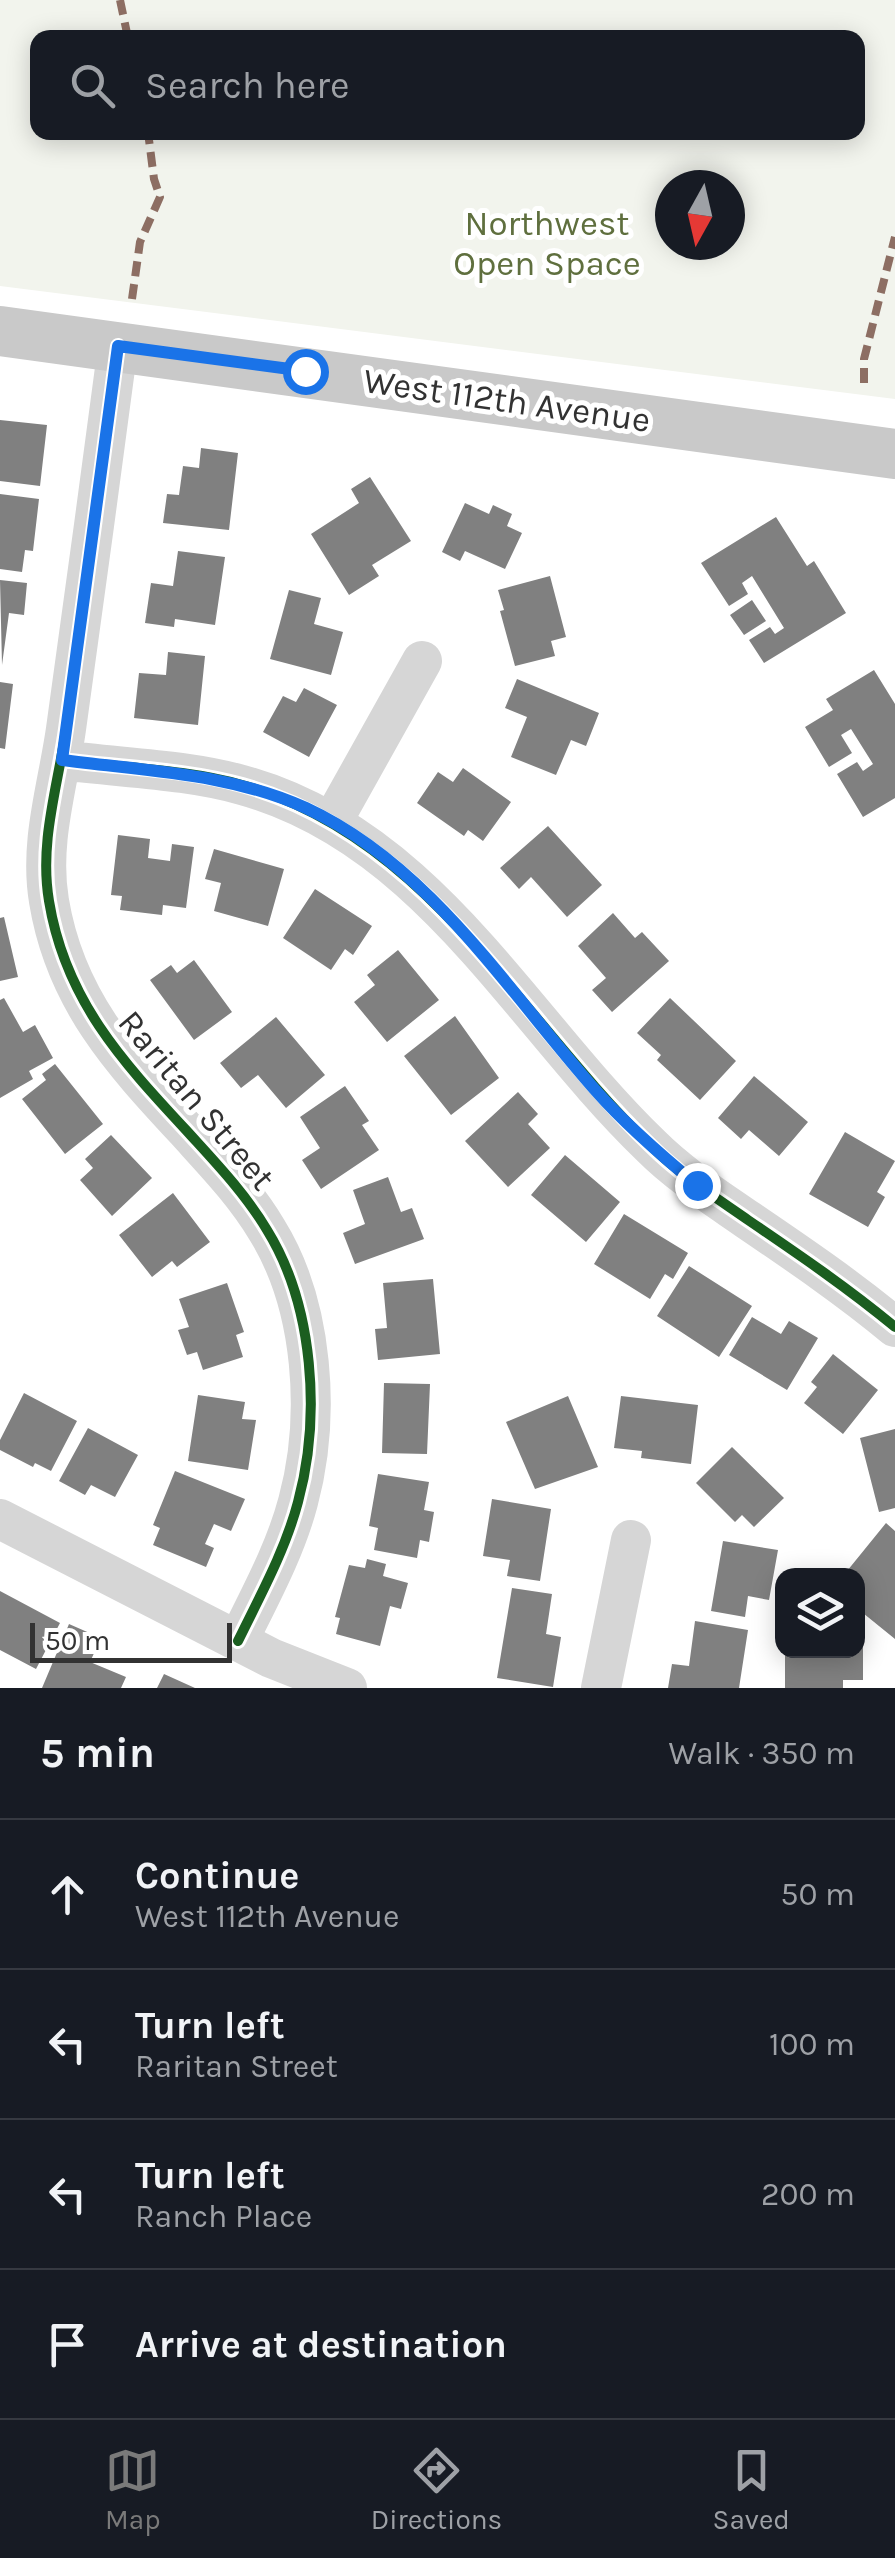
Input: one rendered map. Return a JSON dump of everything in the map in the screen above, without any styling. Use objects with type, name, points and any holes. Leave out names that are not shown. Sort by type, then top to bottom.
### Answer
[{"type":"main road","name":"West 112th Avenue","points":[[0,331],[895,454]]},
{"type":"street","name":"Raritan Street","points":[[118,346],[62,760],[45,846],[51,913],[83,1005],[116,1053],[240,1191],[268,1232],[293,1289],[304,1331],[310,1390],[308,1438],[298,1503],[274,1568],[238,1641]]},
{"type":"street","points":[[332,822],[422,661]]},
{"type":"street","points":[[62,760],[242,785],[306,808],[332,822],[384,858],[438,906],[599,1095],[655,1150],[697,1185],[895,1327]]},
{"type":"street","points":[[0,1519],[271,1658],[347,1688]]},
{"type":"street","points":[[602,1688],[631,1540]]},
{"type":"green space","name":"Northwest Open Space","points":[[0,0],[895,0],[895,399],[0,286]]},
{"type":"building","points":[[0,420],[47,425],[40,486],[0,481]]},
{"type":"building","points":[[201,448],[238,453],[229,530],[163,523],[167,494],[179,495],[183,466],[199,468]]},
{"type":"building","points":[[370,477],[411,541],[372,565],[379,576],[349,595],[311,534],[359,503],[351,489]]},
{"type":"building","points":[[0,494],[39,499],[33,551],[25,550],[22,572],[0,569]]},
{"type":"building","points":[[465,503],[489,514],[493,505],[512,514],[507,526],[522,533],[505,569],[465,551],[460,561],[442,552]]},
{"type":"building","points":[[776,517],[807,566],[814,561],[846,613],[764,663],[749,640],[770,627],[775,634],[784,628],[752,576],[742,583],[748,594],[729,606],[701,563]]},
{"type":"building","points":[[178,551],[225,557],[215,625],[175,619],[174,627],[145,623],[151,583],[173,586]]},
{"type":"building","points":[[550,576],[566,637],[551,641],[555,656],[515,666],[498,590]]},
{"type":"building","points":[[0,580],[27,583],[24,615],[9,613],[2,665]]},
{"type":"building","points":[[289,590],[321,598],[314,624],[343,632],[331,675],[270,659]]},
{"type":"building","points":[[752,600],[766,621],[744,635],[730,615]]},
{"type":"building","points":[[168,652],[205,656],[198,725],[134,718],[139,673],[166,675]]},
{"type":"building","points":[[874,670],[895,704],[895,798],[863,817],[837,774],[857,762],[863,771],[873,764],[851,729],[841,735],[852,753],[829,767],[805,727],[833,710],[826,699]]},
{"type":"building","points":[[517,679],[599,713],[586,746],[571,740],[556,775],[511,757],[527,717],[505,708]]},
{"type":"building","points":[[0,682],[13,684],[5,749],[0,748]]},
{"type":"building","points":[[304,688],[337,705],[309,757],[263,732],[283,696],[296,702]]},
{"type":"building","points":[[463,768],[511,802],[483,841],[468,830],[464,836],[417,803],[438,772],[453,782]]},
{"type":"building","points":[[548,826],[602,885],[567,917],[531,877],[519,889],[500,868]]},
{"type":"building","points":[[118,835],[150,839],[148,858],[170,861],[172,844],[194,847],[186,908],[163,905],[162,915],[120,910],[122,896],[111,895]]},
{"type":"building","points":[[214,849],[284,869],[268,926],[214,911],[221,883],[205,879]]},
{"type":"building","points":[[315,889],[372,926],[353,955],[345,949],[331,970],[283,938]]},
{"type":"building","points":[[613,913],[635,938],[642,932],[669,961],[612,1012],[592,990],[606,978],[578,946]]},
{"type":"building","points":[[4,917],[18,977],[0,981],[0,918]]},
{"type":"building","points":[[398,950],[439,1000],[387,1042],[354,1002],[375,985],[367,975]]},
{"type":"building","points":[[194,960],[232,1012],[194,1040],[150,980],[171,965],[177,973]]},
{"type":"building","points":[[4,998],[23,1032],[35,1025],[53,1058],[29,1071],[33,1079],[0,1098],[0,1000]]},
{"type":"building","points":[[670,998],[736,1061],[700,1100],[657,1060],[661,1055],[637,1033]]},
{"type":"building","points":[[455,1016],[499,1078],[451,1115],[404,1056]]},
{"type":"building","points":[[276,1017],[325,1075],[286,1108],[258,1075],[241,1088],[220,1063]]},
{"type":"building","points":[[55,1064],[103,1124],[65,1154],[22,1099],[46,1080],[42,1074]]},
{"type":"building","points":[[754,1076],[808,1122],[779,1156],[749,1130],[741,1139],[718,1118]]},
{"type":"building","points":[[345,1086],[369,1121],[362,1125],[379,1150],[321,1189],[302,1160],[320,1148],[300,1117]]},
{"type":"building","points":[[518,1092],[538,1114],[528,1124],[550,1148],[508,1187],[465,1141]]},
{"type":"building","points":[[845,1132],[895,1161],[877,1192],[885,1197],[868,1227],[809,1194]]},
{"type":"building","points":[[111,1135],[152,1178],[112,1216],[80,1180],[93,1168],[85,1159]]},
{"type":"building","points":[[565,1155],[620,1202],[586,1242],[531,1195]]},
{"type":"building","points":[[388,1177],[401,1212],[412,1208],[424,1239],[355,1264],[343,1233],[365,1224],[353,1190]]},
{"type":"building","points":[[173,1193],[210,1242],[177,1267],[172,1261],[152,1277],[119,1235]]},
{"type":"building","points":[[624,1214],[688,1253],[673,1279],[665,1274],[650,1299],[594,1264]]},
{"type":"building","points":[[689,1266],[752,1306],[719,1357],[657,1316]]},
{"type":"building","points":[[433,1279],[440,1354],[378,1360],[375,1329],[387,1328],[383,1283]]},
{"type":"building","points":[[227,1283],[244,1332],[236,1335],[243,1357],[203,1370],[197,1352],[187,1355],[178,1330],[189,1327],[179,1299]]},
{"type":"building","points":[[752,1317],[781,1334],[789,1321],[818,1338],[787,1390],[729,1355]]},
{"type":"building","points":[[833,1354],[878,1390],[843,1434],[804,1403],[817,1387],[811,1382]]},
{"type":"building","points":[[384,1383],[430,1384],[427,1454],[382,1453]]},
{"type":"building","points":[[24,1393],[77,1421],[51,1471],[35,1463],[33,1467],[0,1450],[0,1440]]},
{"type":"building","points":[[198,1395],[245,1402],[242,1419],[256,1420],[248,1470],[188,1461]]},
{"type":"building","points":[[568,1396],[598,1467],[535,1489],[506,1422]]},
{"type":"building","points":[[621,1396],[698,1405],[691,1464],[641,1458],[642,1451],[614,1448]]},
{"type":"building","points":[[88,1428],[138,1455],[115,1497],[91,1485],[85,1495],[59,1481]]},
{"type":"building","points":[[895,1429],[895,1508],[879,1512],[860,1438]]},
{"type":"building","points":[[732,1447],[784,1498],[754,1527],[742,1515],[735,1522],[696,1483]]},
{"type":"building","points":[[175,1471],[245,1499],[231,1531],[214,1524],[205,1544],[214,1548],[206,1567],[153,1545],[160,1528],[153,1525]]},
{"type":"building","points":[[378,1474],[429,1482],[424,1510],[434,1512],[429,1542],[420,1540],[417,1558],[374,1550],[378,1528],[369,1526]]},
{"type":"building","points":[[492,1499],[551,1509],[540,1581],[507,1576],[510,1560],[483,1556]]},
{"type":"building","points":[[886,1523],[895,1531],[895,1639],[865,1615],[865,1568],[849,1568]]},
{"type":"building","points":[[723,1541],[778,1550],[769,1600],[748,1596],[745,1617],[711,1611]]},
{"type":"building","points":[[367,1559],[386,1564],[383,1576],[408,1583],[401,1609],[390,1606],[380,1646],[336,1634],[340,1618],[335,1617],[349,1565],[365,1568]]},
{"type":"building","points":[[512,1588],[552,1594],[546,1634],[561,1637],[553,1687],[497,1678]]},
{"type":"building","points":[[0,1591],[60,1623],[36,1669],[0,1650]]},
{"type":"building","points":[[695,1621],[748,1630],[739,1688],[668,1688],[672,1664],[689,1666]]},
{"type":"building","points":[[69,1624],[101,1638],[90,1662],[126,1677],[121,1688],[42,1688]]},
{"type":"building","points":[[785,1658],[863,1658],[863,1680],[843,1680],[843,1688],[785,1688]]},
{"type":"building","points":[[164,1674],[195,1688],[157,1688]]},
{"type":"marked path","points":[[120,0],[126,30]]},
{"type":"marked path","points":[[132,299],[140,242],[160,197],[149,140]]},
{"type":"marked path","points":[[864,383],[864,359],[895,237]]},
{"type":"cycle path","points":[[118,346],[48,836],[49,901],[57,936],[82,998],[118,1053],[249,1203],[283,1260],[304,1327],[311,1399],[305,1469],[286,1538],[238,1641]]},
{"type":"cycle path","points":[[62,760],[176,772],[242,785],[308,810],[366,845],[419,889],[468,938],[604,1097],[662,1157],[895,1327]]},
{"type":"route","points":[[305,371],[118,346],[62,760],[242,785],[306,808],[369,846],[438,906],[599,1095],[697,1185]]}]
